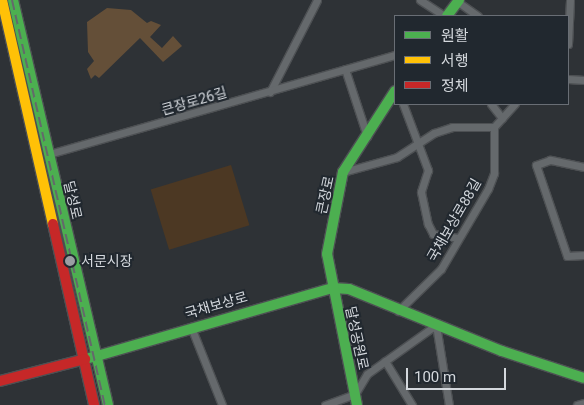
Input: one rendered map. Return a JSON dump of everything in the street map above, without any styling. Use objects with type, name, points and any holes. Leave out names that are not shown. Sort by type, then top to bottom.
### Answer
[{"type":"main road","points":[[2,0],[94,405]]},
{"type":"main road","name":"달성로","points":[[13,0],[108,405]]},
{"type":"main road","points":[[447,15],[458,1]]},
{"type":"main road","name":"큰장로","points":[[332,288],[327,254],[343,172],[394,93]]},
{"type":"main road","name":"국채보상로","points":[[0,381],[97,356],[332,288],[349,288],[436,325],[584,378]]},
{"type":"main road","name":"달성공원로","points":[[332,288],[357,405]]},
{"type":"street","points":[[420,0],[444,15]]},
{"type":"street","points":[[569,22],[570,0]]},
{"type":"street","points":[[270,92],[315,1]]},
{"type":"street","points":[[458,1],[477,15]]},
{"type":"street","name":"큰장로26길","points":[[49,154],[394,55]]},
{"type":"street","points":[[345,69],[367,136]]},
{"type":"street","points":[[569,79],[584,80]]},
{"type":"street","points":[[403,105],[428,170],[422,192],[428,224],[433,234],[458,238]]},
{"type":"street","points":[[493,105],[502,118]]},
{"type":"street","points":[[343,172],[397,157],[434,133],[452,127],[494,127],[515,105]]},
{"type":"street","name":"국채보상로88길","points":[[398,310],[441,269],[488,189],[494,173],[494,127]]},
{"type":"street","points":[[584,167],[550,160],[536,165],[567,256],[584,255]]},
{"type":"street","points":[[436,325],[449,405]]},
{"type":"street","name":"달성공원로","points":[[355,394],[367,374],[436,325]]},
{"type":"street","points":[[192,327],[222,405]]},
{"type":"street","name":"달성공원로","points":[[385,361],[412,405]]},
{"type":"street","points":[[325,405],[355,394]]},
{"type":"street","points":[[577,405],[584,403]]},
{"type":"shaded area","points":[[107,8],[131,10],[147,23],[151,21],[161,25],[150,37],[162,48],[173,36],[182,46],[163,62],[140,38],[99,78],[95,75],[91,79],[87,69],[94,61],[88,52],[87,22]]},
{"type":"shaded area","points":[[231,165],[249,225],[169,250],[151,190]]},
{"type":"railway","points":[[12,0],[105,405]]},
{"type":"traffic: fast","points":[[13,0],[108,405]]},
{"type":"traffic: fast","points":[[448,15],[459,0]]},
{"type":"traffic: fast","points":[[357,405],[327,254],[343,172],[394,93]]},
{"type":"traffic: fast","points":[[97,356],[332,288],[349,289],[502,351],[584,378]]},
{"type":"traffic: fast","points":[[85,359],[97,356]]},
{"type":"traffic: slow","points":[[2,0],[53,224]]},
{"type":"traffic: jam","points":[[53,224],[94,405]]},
{"type":"traffic: jam","points":[[0,381],[85,359]]},
{"type":"place","name":"서문시장","points":[[70,261]]}]
